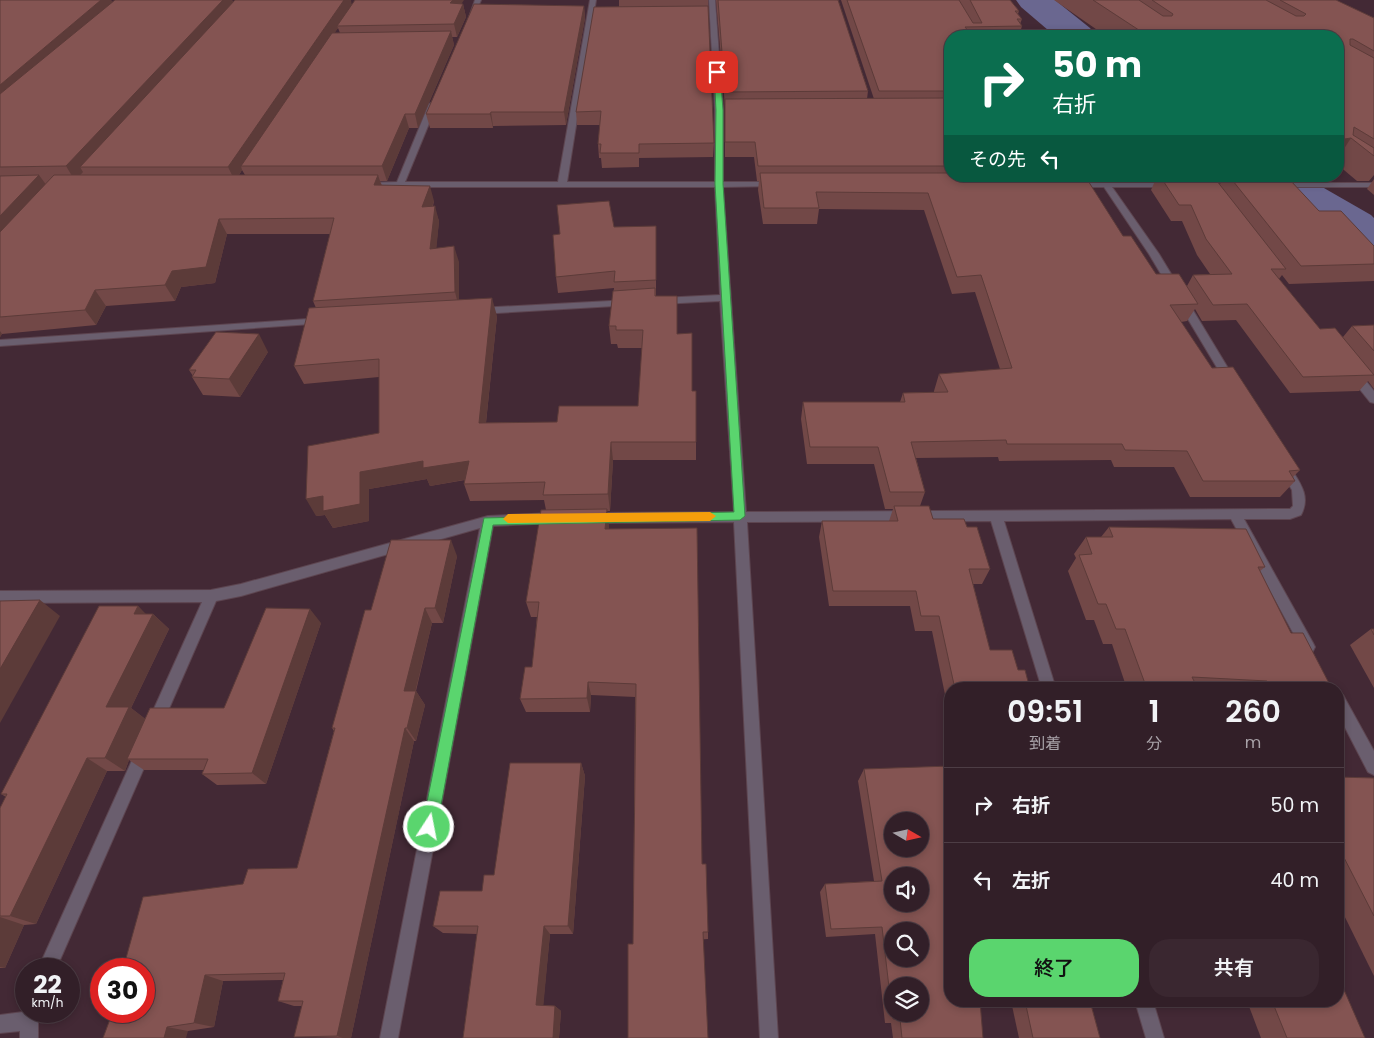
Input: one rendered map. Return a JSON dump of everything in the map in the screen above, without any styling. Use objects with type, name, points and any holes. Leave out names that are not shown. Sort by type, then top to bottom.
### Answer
[{"type":"street","points":[[468,25],[478,0]]},
{"type":"street","points":[[562,185],[593,0]]},
{"type":"street","points":[[712,0],[708,15],[724,110],[719,184],[740,516],[768,1038]]},
{"type":"street","points":[[590,16],[599,16]]},
{"type":"street","points":[[400,185],[436,97]]},
{"type":"street","points":[[352,185],[789,184]]},
{"type":"street","points":[[1067,185],[1176,185]]},
{"type":"street","points":[[1265,185],[1374,185]]},
{"type":"street","points":[[1107,186],[1154,254],[1239,394]]},
{"type":"street","points":[[473,311],[725,298]]},
{"type":"street","points":[[0,343],[334,320]]},
{"type":"street","points":[[1346,364],[1374,399]]},
{"type":"street","points":[[0,598],[211,596],[241,590],[488,521],[740,516],[996,516],[1297,512],[1302,502],[1299,492],[1279,459]]},
{"type":"street","points":[[1234,513],[1312,655]]},
{"type":"street","points":[[996,516],[1047,682]]},
{"type":"street","points":[[389,1038],[488,521]]},
{"type":"street","points":[[52,958],[211,596]]},
{"type":"street","points":[[1344,711],[1374,766]]},
{"type":"street","points":[[1146,1007],[1155,1038]]},
{"type":"street","points":[[0,1024],[30,1023]]},
{"type":"building","points":[[0,0],[101,0],[0,85]]},
{"type":"building","points":[[115,0],[223,0],[66,166],[0,167],[0,94]]},
{"type":"building","points":[[235,0],[344,0],[228,167],[80,167]]},
{"type":"building","points":[[355,0],[453,0],[450,3],[463,4],[454,24],[337,26]]},
{"type":"building","points":[[718,0],[838,0],[868,91],[725,92]]},
{"type":"building","points":[[847,0],[959,0],[973,23],[982,23],[970,0],[1010,0],[1019,11],[1015,11],[1022,19],[1017,19],[1022,26],[965,27],[967,30],[944,30],[944,91],[879,91]]},
{"type":"building","points":[[1093,0],[1139,0],[1163,16],[1172,16],[1173,14],[1152,0],[1266,0],[1296,16],[1304,16],[1306,14],[1280,0],[1336,0],[1374,18],[1374,51],[1353,39],[1350,39],[1350,45],[1374,58],[1374,139],[1354,127],[1353,135],[1374,148],[1374,156],[1351,138],[1344,139],[1344,30],[1139,30]]},
{"type":"building","points":[[474,4],[584,6],[564,112],[426,114]]},
{"type":"building","points":[[708,6],[714,143],[639,144],[639,153],[600,153],[601,144],[598,144],[601,111],[576,112],[594,7]]},
{"type":"building","points":[[451,31],[415,114],[405,114],[382,166],[241,166],[332,33]]},
{"type":"building","points":[[944,98],[944,166],[758,166],[755,142],[725,142],[725,99]]},
{"type":"building","points":[[760,173],[944,173],[944,182],[1089,182],[1123,236],[1131,236],[1156,274],[1179,274],[1198,304],[1170,305],[1212,368],[1233,367],[1300,470],[1289,471],[1295,481],[1203,481],[1187,451],[1125,450],[1122,444],[1007,444],[1006,440],[911,442],[925,492],[890,492],[878,447],[810,447],[803,402],[905,402],[903,393],[948,392],[939,374],[1012,368],[981,275],[957,277],[928,193],[816,192],[819,208],[764,208]]},
{"type":"building","points":[[39,175],[0,216],[0,176]]},
{"type":"building","points":[[54,175],[378,175],[374,185],[430,186],[422,207],[435,206],[430,249],[454,246],[455,292],[313,301],[334,218],[219,219],[206,267],[172,271],[165,285],[95,290],[85,310],[0,317],[0,232]]},
{"type":"building","points":[[1164,182],[1218,182],[1286,269],[1271,269],[1320,329],[1335,328],[1374,375],[1303,377],[1247,304],[1213,305],[1193,275],[1232,274],[1206,239],[1191,205],[1179,205]]},
{"type":"building","points":[[1234,182],[1292,182],[1319,211],[1341,211],[1374,246],[1374,264],[1301,266]]},
{"type":"building","points":[[609,201],[614,227],[656,226],[656,280],[614,282],[615,271],[556,277],[553,235],[560,234],[557,205]]},
{"type":"building","points":[[655,288],[655,296],[677,296],[677,334],[692,333],[692,391],[696,391],[696,442],[611,442],[608,494],[543,495],[545,482],[464,484],[469,461],[423,468],[423,461],[360,472],[360,504],[323,511],[323,496],[306,499],[308,446],[379,433],[379,359],[294,366],[309,308],[492,298],[479,423],[557,422],[559,406],[638,406],[643,330],[616,330],[616,326],[609,326],[613,291]]},
{"type":"building","points":[[1374,325],[1374,351],[1352,326]]},
{"type":"building","points":[[216,332],[259,334],[229,379],[192,377],[196,370],[189,370]]},
{"type":"building","points":[[894,506],[929,506],[933,519],[964,519],[967,527],[977,527],[990,569],[969,569],[990,650],[1012,650],[1018,670],[1025,670],[1028,682],[953,682],[939,616],[921,616],[916,591],[833,591],[822,521],[898,521]]},
{"type":"building","points":[[607,509],[605,529],[697,528],[702,864],[706,864],[708,932],[703,932],[708,1038],[628,1038],[628,944],[633,944],[636,684],[588,682],[587,698],[520,699],[525,667],[532,667],[539,602],[526,602],[541,510]]},
{"type":"building","points":[[1109,527],[1246,529],[1265,567],[1258,567],[1291,633],[1303,633],[1328,682],[1268,682],[1192,677],[1194,682],[1144,682],[1125,629],[1116,629],[1106,604],[1098,604],[1079,555],[1092,554],[1086,537],[1113,537]]},
{"type":"building","points":[[391,540],[451,540],[435,608],[425,608],[404,691],[416,691],[407,728],[405,728],[337,1036],[294,1037],[303,1001],[278,1001],[285,973],[205,975],[194,1023],[167,1027],[164,1038],[103,1038],[109,1023],[155,1023],[155,958],[126,958],[143,897],[243,884],[248,869],[297,868],[335,728],[332,728],[365,610],[371,610]]},
{"type":"building","points":[[40,600],[0,669],[0,601]]},
{"type":"building","points":[[99,606],[138,606],[134,614],[153,614],[106,707],[129,707],[105,758],[87,758],[10,916],[0,916],[0,808],[7,794],[1,794]]},
{"type":"building","points":[[266,608],[310,609],[252,773],[202,774],[208,759],[127,759],[150,708],[224,708]]},
{"type":"building","points":[[510,763],[581,763],[568,926],[544,926],[536,1005],[555,1006],[553,1038],[463,1038],[478,926],[433,926],[440,891],[482,891],[484,875],[494,875]]},
{"type":"building","points":[[944,766],[944,1007],[980,1007],[983,1038],[902,1038],[900,1022],[929,1022],[929,977],[888,977],[887,967],[929,967],[929,922],[884,922],[884,944],[882,927],[831,929],[825,884],[882,881],[864,769]]},
{"type":"building","points":[[1344,777],[1374,778],[1374,916],[1344,858]]},
{"type":"building","points":[[1344,990],[1365,1038],[1287,1038],[1274,1007],[1344,1007]]},
{"type":"building","points":[[1026,1007],[1092,1007],[1100,1038],[1033,1038]]},
{"type":"waterway","points":[[1033,0],[1070,30]]},
{"type":"waterway","points":[[1278,182],[1353,226],[1374,248]]},
{"type":"slow traffic","points":[[508,519],[710,516]]},
{"type":"route","points":[[429,827],[488,521],[503,519],[740,516],[730,394],[719,184],[717,72]]}]
